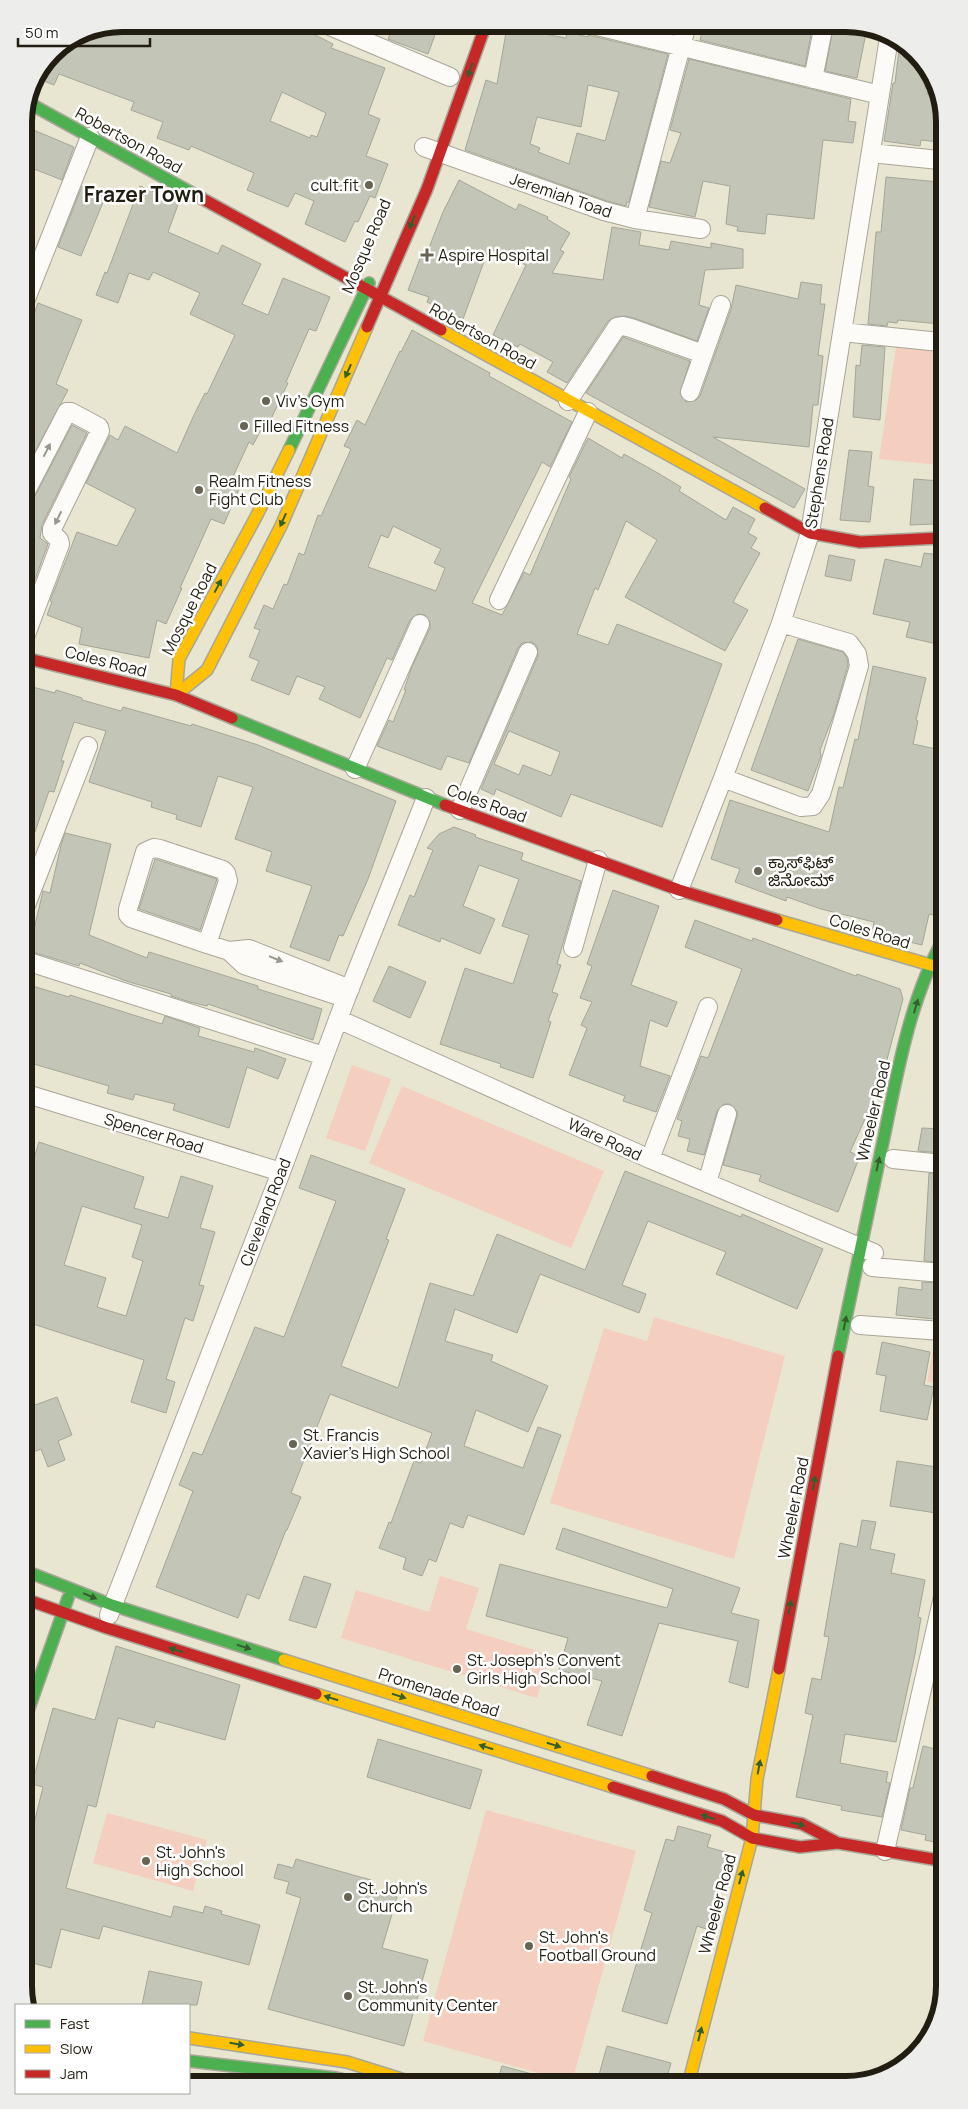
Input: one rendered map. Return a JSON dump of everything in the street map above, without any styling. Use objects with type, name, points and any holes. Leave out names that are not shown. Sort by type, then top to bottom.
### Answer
[{"type":"street","points":[[345,32],[450,77]]},
{"type":"street","name":"Mosque Road","points":[[176,695],[207,670],[281,526],[380,298],[428,148],[482,32]]},
{"type":"street","points":[[625,33],[880,95]]},
{"type":"street","points":[[634,219],[685,33]]},
{"type":"street","points":[[813,79],[822,33]]},
{"type":"street","name":"Stephens Road","points":[[679,890],[724,778],[781,622],[810,533],[888,44]]},
{"type":"street","name":"Robertson Road","points":[[34,106],[810,533],[860,542],[936,538]]},
{"type":"street","points":[[33,281],[90,137]]},
{"type":"street","name":"Jeremiah Toad","points":[[428,148],[604,212],[634,219],[701,229]]},
{"type":"street","points":[[872,153],[936,160]]},
{"type":"street","name":"Mosque Road","points":[[176,695],[179,659],[257,515],[373,272]]},
{"type":"street","points":[[690,392],[721,305]]},
{"type":"street","points":[[568,401],[617,328],[623,326],[631,328],[703,354]]},
{"type":"street","points":[[842,332],[936,342]]},
{"type":"street","points":[[33,478],[67,412],[71,412],[100,427],[100,432],[52,529],[60,544],[33,616]]},
{"type":"street","points":[[499,600],[588,412]]},
{"type":"street","points":[[724,778],[801,807],[813,806],[821,794],[859,666],[857,654],[849,643],[781,622]]},
{"type":"street","points":[[355,769],[420,624]]},
{"type":"street","points":[[460,810],[528,652]]},
{"type":"street","name":"Coles Road","points":[[33,660],[176,695],[426,798],[679,890],[936,967]]},
{"type":"street","points":[[33,888],[88,746]]},
{"type":"street","name":"Cleveland Road","points":[[104,1627],[281,1172],[338,1019],[426,798]]},
{"type":"street","points":[[207,944],[228,881],[226,873],[160,849],[148,849],[144,852],[128,908],[128,915],[131,918],[207,944],[229,951],[244,965],[348,994]]},
{"type":"street","points":[[573,948],[598,860]]},
{"type":"street","name":"Wheeler Road","points":[[702,2076],[758,1839],[754,1815],[757,1779],[851,1292],[871,1258],[894,1089],[915,1008],[929,966],[936,953]]},
{"type":"street","points":[[33,962],[324,1056]]},
{"type":"street","points":[[650,1159],[708,1007]]},
{"type":"street","name":"Ware Road","points":[[338,1019],[871,1258],[936,1272]]},
{"type":"street","name":"Spencer Road","points":[[32,1096],[281,1172]]},
{"type":"street","points":[[707,1183],[727,1114]]},
{"type":"street","points":[[893,1159],[936,1163]]},
{"type":"street","points":[[851,1292],[866,1296]]},
{"type":"street","points":[[860,1325],[936,1331]]},
{"type":"street","name":"Promenade Road","points":[[32,1574],[112,1605],[724,1799],[754,1815],[766,1814],[802,1824],[838,1843]]},
{"type":"street","points":[[32,1699],[71,1588]]},
{"type":"street","name":"Promenade Road","points":[[32,1602],[104,1627],[722,1821],[758,1839],[800,1847],[838,1843],[936,1860]]},
{"type":"street","points":[[885,1851],[936,1628]]},
{"type":"street","name":"Wheeler Road","points":[[689,2076],[766,1814]]},
{"type":"street","points":[[190,2038],[348,2062],[392,2076]]},
{"type":"street","points":[[190,2061],[319,2076]]},
{"type":"shaded area","points":[[897,341],[936,346],[936,465],[879,459]]},
{"type":"shaded area","points":[[352,1065],[391,1079],[365,1151],[326,1138]]},
{"type":"shaded area","points":[[402,1086],[604,1171],[571,1248],[369,1163]]},
{"type":"shaded area","points":[[654,1317],[785,1356],[734,1559],[550,1503],[604,1328],[647,1341]]},
{"type":"shaded area","points":[[934,1344],[936,1344],[936,1383],[927,1382]]},
{"type":"shaded area","points":[[440,1576],[479,1588],[466,1629],[550,1655],[537,1698],[341,1638],[356,1590],[429,1612]]},
{"type":"shaded area","name":"St. John's Football Ground","points":[[486,1810],[636,1851],[574,2076],[550,2076],[423,2041]]},
{"type":"shaded area","points":[[107,1813],[207,1840],[193,1891],[93,1863]]},
{"type":"building","points":[[123,32],[307,32],[333,44],[331,48],[385,68],[368,114],[380,119],[366,156],[388,164],[375,198],[370,196],[358,222],[355,221],[345,242],[305,224],[314,201],[295,193],[288,207],[247,190],[254,173],[191,146],[189,150],[157,138],[163,122],[131,110],[134,102],[59,74],[54,85],[43,81],[51,68],[63,55],[88,39],[105,34]],"holes":[[[282,92],[326,113],[317,137],[311,135],[310,138],[270,121]]]},
{"type":"building","points":[[391,32],[436,32],[428,54],[388,39]]},
{"type":"building","points":[[506,33],[537,33],[566,38],[567,33],[588,37],[588,35],[668,54],[629,202],[627,202],[626,206],[607,201],[465,150],[486,80],[497,84]],"holes":[[[588,85],[619,92],[605,141],[577,133],[569,164],[538,152],[540,148],[530,144],[537,117],[581,127]]]},
{"type":"building","points":[[702,33],[811,33],[805,66],[700,40]]},
{"type":"building","points":[[832,33],[866,35],[857,78],[825,71]]},
{"type":"building","points":[[899,50],[917,68],[926,83],[925,88],[928,88],[927,94],[931,95],[935,111],[936,142],[921,140],[920,146],[884,141],[893,83],[895,83]]},
{"type":"building","points":[[689,59],[851,99],[848,121],[856,122],[853,143],[823,140],[814,219],[767,214],[765,234],[737,231],[738,227],[726,224],[730,186],[703,181],[695,217],[649,207],[661,161],[670,163],[681,133],[670,130]]},
{"type":"building","points":[[33,130],[74,147],[62,180],[33,169]]},
{"type":"building","points":[[886,177],[936,182],[936,324],[898,320],[897,323],[888,322],[887,326],[868,324],[876,232],[881,232]]},
{"type":"building","points":[[459,180],[516,210],[519,204],[548,217],[547,219],[570,233],[560,250],[564,252],[552,273],[603,280],[612,227],[641,232],[639,245],[669,250],[671,241],[711,248],[711,243],[743,249],[743,268],[705,270],[699,305],[709,308],[697,341],[634,318],[625,316],[615,317],[608,321],[567,383],[547,372],[553,362],[520,344],[518,347],[493,335],[526,265],[489,248],[463,319],[427,302],[429,297],[408,290],[421,256],[425,258],[443,212]]},
{"type":"building","points":[[82,186],[106,195],[81,256],[58,247]]},
{"type":"building","points":[[140,186],[179,202],[168,232],[218,254],[222,245],[261,264],[242,304],[268,315],[283,278],[330,297],[316,331],[309,329],[286,382],[288,383],[271,419],[267,418],[253,445],[249,442],[230,483],[240,487],[224,524],[211,519],[166,624],[157,620],[149,658],[79,644],[82,628],[47,615],[52,602],[50,601],[77,532],[117,546],[136,509],[86,483],[110,435],[118,440],[125,426],[177,453],[194,415],[205,393],[207,394],[235,335],[190,314],[200,293],[153,272],[149,280],[129,273],[118,303],[96,295],[105,272],[107,273]]},
{"type":"building","points":[[801,282],[822,285],[820,304],[825,304],[818,355],[823,356],[818,405],[813,405],[809,447],[713,437],[805,489],[794,508],[586,393],[623,337],[690,361],[680,393],[686,402],[696,400],[700,396],[731,309],[736,285],[798,299]]},
{"type":"building","points":[[38,303],[82,320],[56,384],[68,390],[33,456],[33,316]]},
{"type":"building","points":[[412,330],[490,373],[489,376],[572,422],[550,467],[542,462],[472,603],[502,615],[524,572],[530,575],[571,479],[569,477],[588,438],[622,458],[624,454],[656,472],[681,487],[679,491],[726,520],[733,507],[755,519],[748,533],[757,538],[751,548],[760,553],[733,602],[748,610],[725,651],[625,597],[657,540],[626,521],[598,590],[595,588],[577,634],[608,645],[617,624],[722,664],[662,827],[571,794],[561,817],[496,789],[494,795],[481,789],[538,656],[537,646],[532,642],[522,643],[518,648],[469,763],[447,756],[441,770],[377,746],[389,720],[393,722],[406,690],[404,690],[411,669],[430,628],[430,622],[425,615],[418,614],[410,620],[392,660],[387,658],[360,718],[319,699],[325,687],[297,676],[289,695],[251,680],[259,661],[249,657],[260,630],[254,628],[264,605],[273,609],[284,584],[287,585],[299,553],[304,555],[318,515],[321,516],[351,449],[344,446],[357,420],[365,425]],"holes":[[[393,526],[441,549],[434,563],[445,568],[436,591],[368,567],[381,535],[388,538]],[[509,731],[560,752],[551,776],[523,765],[519,775],[494,764]]]},
{"type":"building","points":[[862,345],[885,347],[880,420],[853,417],[856,365],[860,366]]},
{"type":"building","points":[[72,425],[87,433],[42,525],[40,538],[48,544],[33,586],[33,499]]},
{"type":"building","points":[[849,450],[872,452],[868,486],[874,487],[870,522],[840,520]]},
{"type":"building","points":[[914,479],[936,481],[936,514],[934,524],[910,525]]},
{"type":"building","points":[[924,553],[936,554],[936,644],[906,637],[910,622],[873,614],[885,559],[921,567]]},
{"type":"building","points":[[829,555],[855,560],[851,581],[825,576]]},
{"type":"building","points":[[798,639],[843,652],[847,658],[848,665],[834,714],[820,750],[821,756],[808,791],[751,770]]},
{"type":"building","points":[[873,666],[926,678],[916,720],[918,721],[913,744],[936,749],[936,902],[933,915],[929,914],[922,945],[872,933],[874,922],[821,909],[787,897],[786,901],[735,882],[740,869],[711,859],[730,800],[829,832],[839,787],[843,788],[855,739],[858,740]]},
{"type":"building","points":[[33,687],[55,693],[56,690],[82,698],[82,700],[121,711],[123,707],[191,726],[192,724],[258,745],[396,801],[368,879],[343,936],[339,935],[329,961],[290,947],[312,886],[266,871],[272,852],[235,839],[253,787],[218,776],[201,827],[176,819],[177,815],[151,807],[152,802],[89,782],[106,731],[74,722],[61,761],[64,761],[54,792],[49,791],[33,839]]},
{"type":"building","points":[[454,827],[476,835],[475,837],[523,853],[521,860],[581,881],[557,964],[561,965],[552,992],[558,994],[548,1021],[551,1022],[533,1078],[500,1067],[501,1064],[440,1044],[465,968],[513,984],[529,935],[502,926],[519,879],[479,865],[463,906],[495,919],[480,954],[441,938],[440,942],[398,925],[410,895],[414,897],[433,850],[427,848],[439,834]]},
{"type":"building","points":[[65,833],[111,844],[89,935],[147,958],[149,952],[258,986],[258,989],[322,1009],[313,1040],[208,1004],[207,1006],[171,996],[171,994],[126,981],[80,963],[79,966],[33,952],[33,936],[43,891],[50,893]]},
{"type":"building","points":[[155,859],[217,879],[200,930],[139,909]]},
{"type":"building","points":[[613,890],[659,906],[631,985],[677,1002],[667,1027],[650,1020],[640,1066],[670,1076],[656,1112],[623,1101],[625,1096],[569,1075],[587,1028],[581,1025],[592,1002],[580,998],[592,966],[587,964]]},
{"type":"building","points":[[695,920],[752,941],[753,938],[856,976],[857,974],[900,989],[903,999],[880,1086],[850,1152],[860,1156],[838,1212],[759,1181],[761,1175],[723,1165],[737,1116],[737,1111],[730,1104],[724,1104],[717,1111],[704,1155],[687,1151],[690,1139],[678,1136],[682,1121],[677,1119],[701,1056],[708,1058],[742,969],[685,947]]},
{"type":"building","points":[[389,966],[426,982],[410,1018],[373,1001]]},
{"type":"building","points":[[33,986],[69,997],[70,995],[162,1024],[165,1016],[200,1028],[198,1036],[254,1052],[255,1048],[286,1059],[278,1079],[247,1067],[229,1128],[173,1110],[175,1104],[135,1094],[133,1100],[107,1093],[109,1086],[32,1064]]},
{"type":"building","points":[[922,1128],[936,1129],[936,1152],[918,1151]]},
{"type":"building","points":[[39,1142],[144,1177],[134,1208],[168,1218],[181,1176],[213,1186],[200,1228],[215,1232],[199,1285],[204,1286],[193,1321],[185,1318],[166,1379],[175,1382],[166,1413],[131,1402],[144,1360],[32,1324],[32,1163]],"holes":[[[82,1206],[142,1225],[132,1257],[143,1261],[126,1316],[97,1307],[106,1278],[64,1265]]]},
{"type":"building","points":[[311,1155],[405,1189],[386,1239],[389,1240],[341,1366],[398,1388],[430,1283],[473,1296],[497,1234],[585,1270],[625,1171],[741,1217],[742,1214],[823,1249],[797,1309],[716,1274],[726,1252],[648,1221],[622,1285],[646,1294],[639,1313],[540,1274],[517,1333],[455,1309],[445,1341],[493,1355],[491,1361],[548,1386],[528,1432],[476,1410],[464,1446],[523,1468],[538,1427],[561,1435],[524,1535],[468,1515],[463,1528],[450,1523],[436,1562],[429,1559],[422,1576],[403,1569],[406,1558],[379,1548],[389,1522],[391,1523],[414,1461],[421,1463],[432,1433],[330,1394],[291,1493],[301,1497],[259,1599],[247,1594],[238,1618],[156,1587],[193,1491],[179,1485],[193,1452],[202,1455],[255,1327],[284,1337],[336,1201],[299,1188]]},
{"type":"building","points":[[929,1173],[936,1174],[936,1262],[924,1261]]},
{"type":"building","points":[[922,1282],[936,1283],[934,1319],[896,1315],[899,1287],[922,1290]]},
{"type":"building","points":[[882,1342],[930,1352],[924,1385],[934,1387],[927,1420],[880,1411],[886,1376],[876,1374]]},
{"type":"building","points":[[57,1397],[72,1435],[58,1441],[65,1460],[48,1467],[41,1449],[32,1452],[32,1406]]},
{"type":"building","points":[[897,1461],[936,1467],[936,1513],[890,1506]]},
{"type":"building","points":[[862,1520],[876,1522],[870,1549],[895,1554],[891,1573],[925,1580],[918,1617],[921,1618],[915,1654],[896,1742],[845,1734],[840,1763],[888,1772],[886,1782],[890,1783],[882,1817],[841,1810],[842,1806],[796,1797],[813,1715],[805,1713],[812,1678],[821,1680],[829,1637],[824,1636],[840,1543],[857,1547]]},
{"type":"building","points":[[563,1528],[740,1588],[731,1613],[759,1620],[748,1688],[729,1682],[738,1641],[659,1623],[622,1736],[587,1725],[602,1681],[559,1670],[568,1638],[486,1616],[500,1564],[667,1608],[673,1589],[556,1549]]},
{"type":"building","points":[[304,1576],[331,1584],[316,1628],[289,1620]]},
{"type":"building","points":[[116,1646],[240,1685],[225,1740],[156,1721],[154,1728],[118,1718],[96,1807],[88,1805],[66,1888],[171,1917],[174,1906],[203,1913],[205,1906],[222,1911],[221,1914],[260,1925],[249,1965],[103,1926],[99,1939],[61,1929],[51,1968],[32,1963],[32,1831],[43,1787],[32,1784],[53,1708],[95,1720]]},
{"type":"building","points":[[378,1739],[482,1770],[470,1809],[367,1777]]},
{"type":"building","points":[[923,1746],[936,1749],[936,1842],[925,1840],[926,1835],[901,1830],[910,1788],[913,1788]]},
{"type":"building","points":[[678,1826],[711,1835],[707,1847],[729,1853],[706,1929],[697,1926],[667,2024],[622,2011],[652,1913],[644,1910],[666,1839],[674,1841]]},
{"type":"building","points":[[296,1859],[371,1880],[369,1888],[397,1897],[382,1948],[428,1960],[404,2046],[268,2009],[301,1898],[286,1893],[289,1882],[274,1878],[278,1864],[293,1868]]},
{"type":"building","points":[[149,1971],[202,1982],[197,2005],[142,2004]]},
{"type":"building","points":[[607,2046],[671,2063],[667,2076],[599,2076]]},
{"type":"building","points":[[502,2066],[540,2076],[499,2076]]},
{"type":"traffic: fast","points":[[34,106],[201,198]]},
{"type":"traffic: fast","points":[[289,450],[369,283]]},
{"type":"traffic: fast","points":[[232,718],[445,805]]},
{"type":"traffic: fast","points":[[838,1356],[906,1038],[921,989],[936,954]]},
{"type":"traffic: fast","points":[[32,1574],[112,1605],[284,1660]]},
{"type":"traffic: fast","points":[[32,1699],[68,1598]]},
{"type":"traffic: fast","points":[[190,2061],[319,2076]]},
{"type":"traffic: slow","points":[[176,695],[207,670],[281,526],[367,327]]},
{"type":"traffic: slow","points":[[441,330],[765,508]]},
{"type":"traffic: slow","points":[[176,695],[179,659],[257,515],[289,450]]},
{"type":"traffic: slow","points":[[777,920],[936,967]]},
{"type":"traffic: slow","points":[[284,1660],[652,1776]]},
{"type":"traffic: slow","points":[[690,2076],[752,1838],[757,1779],[779,1669]]},
{"type":"traffic: slow","points":[[316,1694],[613,1787]]},
{"type":"traffic: slow","points":[[190,2038],[347,2062],[392,2076]]},
{"type":"traffic: jam","points":[[367,327],[427,189],[483,32]]},
{"type":"traffic: jam","points":[[201,198],[441,330]]},
{"type":"traffic: jam","points":[[765,508],[810,533],[860,542],[936,538]]},
{"type":"traffic: jam","points":[[33,660],[176,695],[232,718]]},
{"type":"traffic: jam","points":[[445,805],[679,890],[777,920]]},
{"type":"traffic: jam","points":[[779,1669],[838,1356]]},
{"type":"traffic: jam","points":[[32,1601],[104,1627],[316,1694]]},
{"type":"traffic: jam","points":[[652,1776],[724,1799],[754,1815],[802,1824],[838,1843]]},
{"type":"traffic: jam","points":[[613,1787],[722,1821],[752,1838],[800,1847],[838,1843],[936,1860]]},
{"type":"place","name":"cult.fit","points":[[369,185]]},
{"type":"place","name":"Aspire Hospital","points":[[427,255]]},
{"type":"place","name":"Viv's Gym","points":[[266,401]]},
{"type":"place","name":"Filled Fitness","points":[[244,426]]},
{"type":"place","name":"Realm Fitness Fight Club","points":[[199,490]]},
{"type":"place","name":"ಕ್ರಾಸ್‌ಫಿಟ್ ಜಿನೋಮ್","points":[[758,871]]},
{"type":"place","name":"St. Francis Xavier's High School","points":[[293,1444]]},
{"type":"place","name":"St. Joseph's Convent Girls High School","points":[[457,1669]]},
{"type":"place","name":"St. John's High School","points":[[146,1861]]},
{"type":"place","name":"St. John's Church","points":[[348,1897]]},
{"type":"place","name":"St. John's Football Ground","points":[[529,1946]]},
{"type":"place","name":"St. John's Community Center","points":[[348,1996]]},
{"type":"district","name":"Frazer Town","points":[[144,195]]}]
